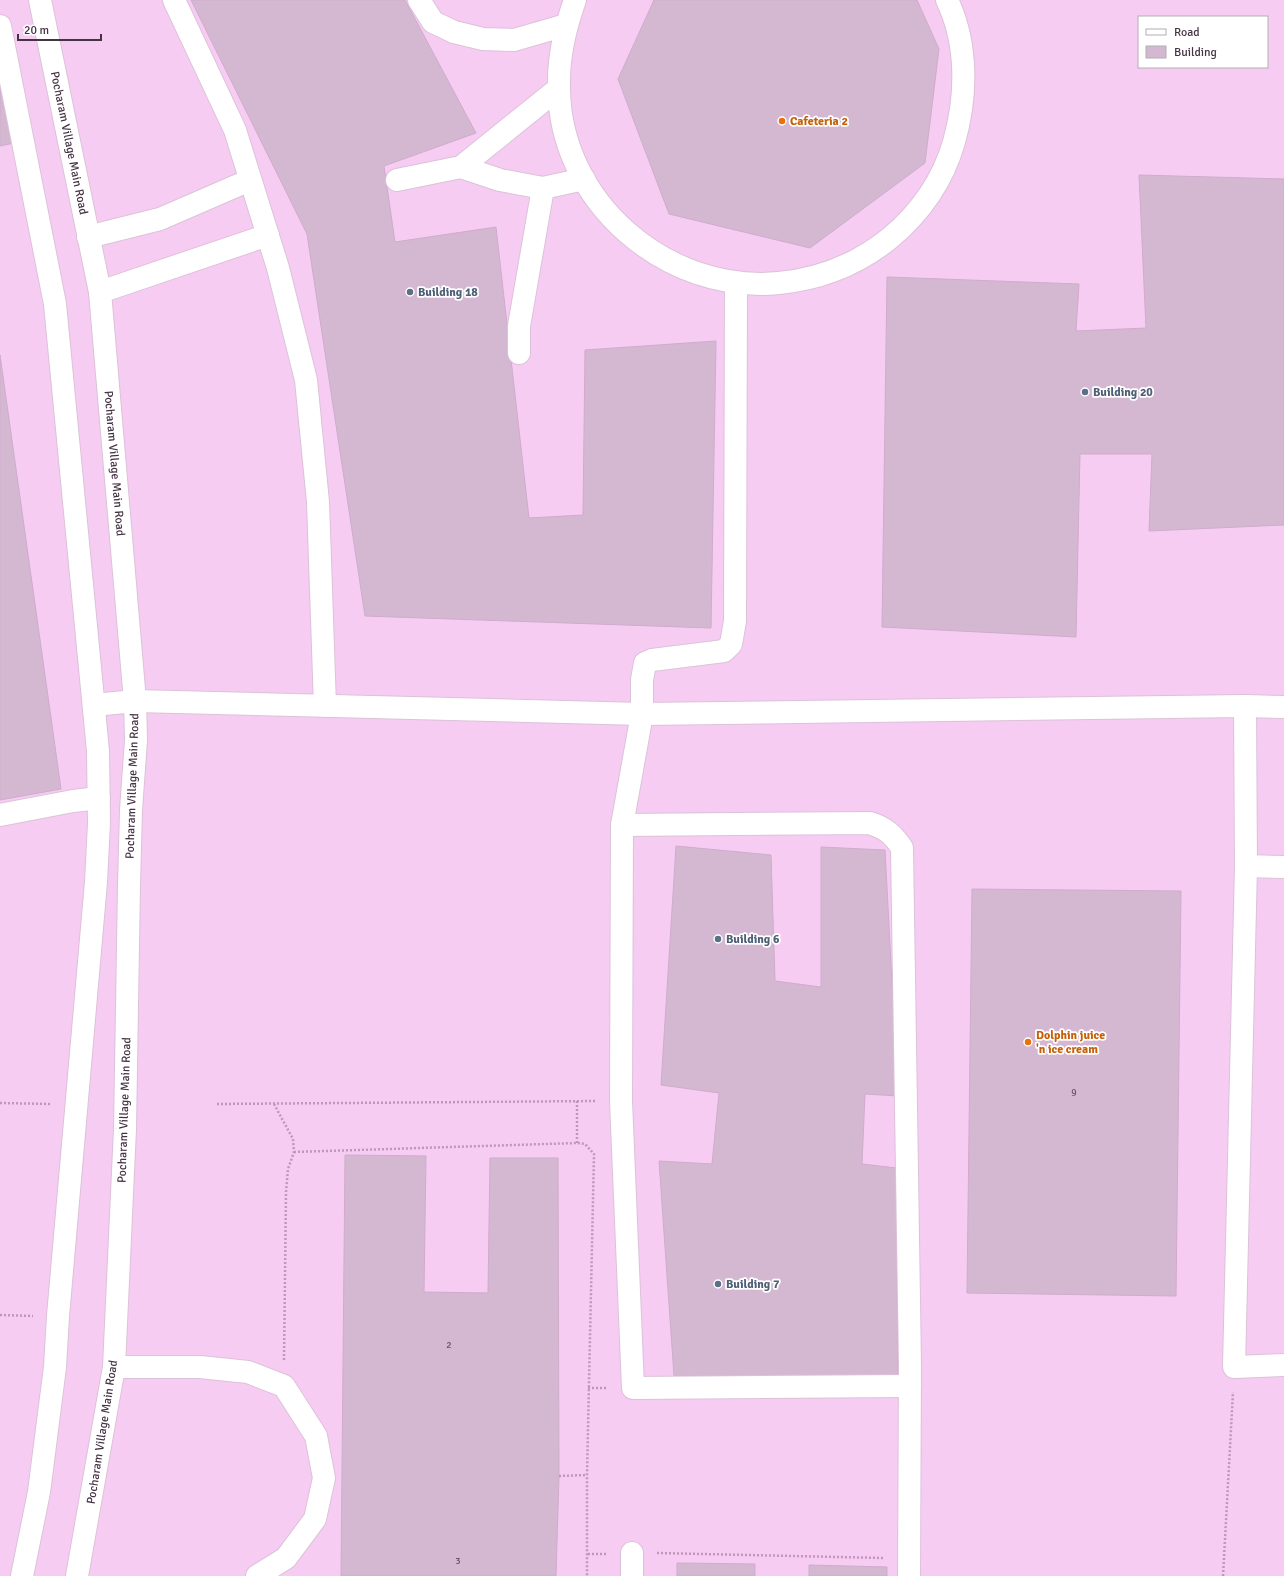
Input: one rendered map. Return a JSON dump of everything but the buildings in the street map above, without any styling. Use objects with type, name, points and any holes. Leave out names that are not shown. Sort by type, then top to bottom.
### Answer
[{"type":"lane","name":"Pocharam Village Main Road","points":[[40,0],[100,292],[135,701],[136,740],[131,810],[125,1129],[114,1366],[77,1576]]},
{"type":"lane","points":[[174,0],[235,130],[268,235],[306,380],[318,502],[325,706]]},
{"type":"lane","points":[[419,0],[433,22],[454,32],[483,39],[514,40],[566,25]]},
{"type":"lane","points":[[575,0],[566,25],[560,56],[558,88],[562,120],[571,151],[584,180],[602,206],[623,230],[648,249],[675,265],[705,276],[736,283],[766,284],[796,281],[825,274],[853,262],[878,247],[902,228],[922,206],[938,180],[950,153],[959,124],[963,94],[963,64],[958,34],[947,0]]},
{"type":"lane","points":[[0,26],[55,304],[94,705],[98,751],[99,798],[96,882],[58,1316],[55,1367],[39,1492],[22,1576]]},
{"type":"lane","points":[[397,180],[461,166],[558,88]]},
{"type":"lane","points":[[461,166],[500,180],[543,188],[584,180]]},
{"type":"lane","points":[[88,237],[160,219],[250,180]]},
{"type":"lane","points":[[519,353],[519,326],[543,188]]},
{"type":"lane","points":[[100,292],[268,235]]},
{"type":"lane","points":[[736,283],[735,621],[731,644],[724,651],[652,660],[645,663],[642,680],[642,714],[622,825],[621,1101],[633,1388],[910,1386]]},
{"type":"lane","points":[[94,705],[135,701],[642,714],[1245,706],[1284,707]]},
{"type":"lane","points":[[1245,706],[1246,866],[1234,1367],[1284,1365]]},
{"type":"lane","points":[[0,815],[73,801],[99,798]]},
{"type":"lane","points":[[622,825],[870,823],[884,828],[895,837],[902,848],[910,1386],[909,1567]]},
{"type":"lane","points":[[1246,866],[1284,867]]},
{"type":"lane","points":[[114,1366],[200,1367],[248,1372],[284,1386],[316,1436],[324,1478],[315,1519],[286,1558],[257,1576]]},
{"type":"lane","points":[[632,1553],[632,1576]]},
{"type":"path","points":[[577,1101],[578,1143]]},
{"type":"path","points":[[217,1104],[621,1101]]},
{"type":"path","points":[[0,1103],[53,1104]]},
{"type":"path","points":[[274,1104],[293,1139],[294,1152],[288,1169],[286,1192],[284,1386]]},
{"type":"path","points":[[294,1152],[578,1143],[585,1144],[594,1154],[587,1475],[587,1576]]},
{"type":"path","points":[[0,1315],[58,1316]]},
{"type":"path","points":[[1223,1576],[1234,1367]]},
{"type":"path","points":[[559,1476],[587,1475]]},
{"type":"path","points":[[632,1553],[909,1567]]},
{"type":"shaded area","points":[[0,0],[1284,0],[1284,1576],[0,1576]]},
{"type":"place","name":"Cafeteria 2","points":[[782,121]]},
{"type":"place","name":"Building 18","points":[[410,292]]},
{"type":"place","name":"Building 20","points":[[1085,392]]},
{"type":"place","name":"Building 6","points":[[718,939]]},
{"type":"place","name":"Dolphin juice 'n ice cream","points":[[1028,1042]]},
{"type":"place","name":"Building 7","points":[[718,1284]]}]
